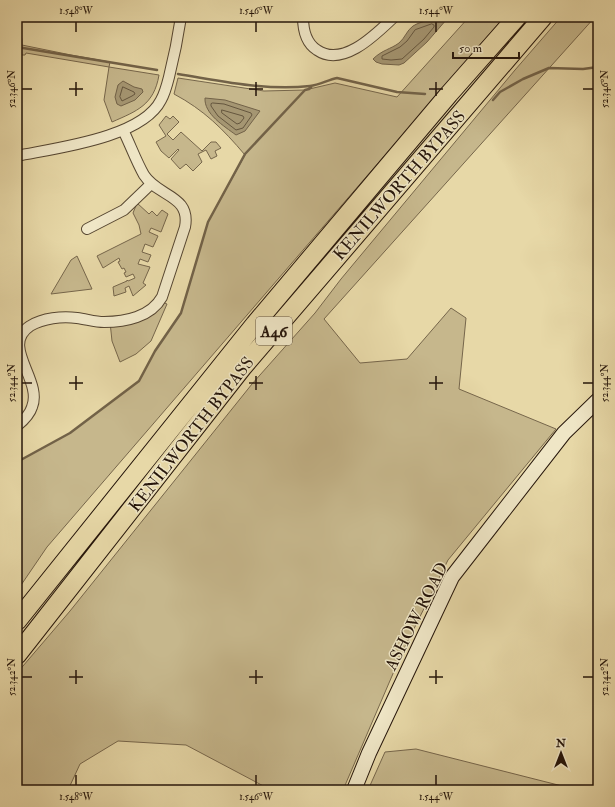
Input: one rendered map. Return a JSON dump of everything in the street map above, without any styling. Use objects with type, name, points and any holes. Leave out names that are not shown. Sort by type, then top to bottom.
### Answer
[{"type":"highway","name":"KENILWORTH BYPASS","points":[[17,621],[255,324],[448,94],[517,17]]},
{"type":"highway","name":"KENILWORTH BYPASS","points":[[17,655],[242,368],[543,17]]},
{"type":"main road","name":"ASHOW ROAD","points":[[354,790],[369,753],[452,577],[564,433],[598,400]]},
{"type":"street","points":[[17,156],[100,139],[123,130],[144,119],[155,110],[161,100],[172,64],[181,17]]},
{"type":"street","points":[[303,17],[305,34],[310,43],[319,51],[331,56],[342,55],[354,48],[379,31],[394,17]]},
{"type":"street","points":[[17,426],[32,407],[34,394],[33,386],[21,359],[18,347],[19,339],[28,327],[41,321],[61,318],[76,318],[102,322],[125,320],[145,314],[160,301],[185,227],[187,218],[186,212],[180,203],[151,184],[144,175],[123,130]]},
{"type":"street","points":[[86,229],[124,210],[151,184]]},
{"type":"shaded area","points":[[469,17],[504,17],[47,547],[17,591],[17,462],[70,433],[139,381],[155,351],[181,313],[208,222],[245,155],[204,113],[174,94],[178,78],[264,91],[305,90],[335,83],[397,97]]},
{"type":"shaded area","points":[[561,17],[595,17],[324,319],[360,363],[407,359],[451,308],[466,318],[459,389],[556,429],[448,560],[401,655],[343,790],[271,790],[186,745],[118,741],[80,764],[68,790],[17,790],[17,673],[70,611],[252,384],[315,313],[341,279]]},
{"type":"shaded area","points":[[17,44],[110,62],[109,67],[26,53],[25,55],[17,55]]},
{"type":"shaded area","points":[[109,67],[159,75],[157,85],[153,93],[143,106],[112,122],[104,100]]},
{"type":"shaded area","points":[[166,116],[170,119],[173,116],[179,122],[167,134],[173,140],[181,132],[202,151],[211,142],[216,142],[221,148],[215,151],[217,156],[211,159],[206,150],[198,154],[202,162],[193,171],[186,164],[180,169],[171,159],[179,150],[178,149],[169,158],[161,151],[156,142],[166,136],[159,125]]},
{"type":"shaded area","points":[[137,203],[149,214],[152,211],[157,216],[162,210],[168,214],[161,232],[151,228],[149,232],[158,236],[153,247],[145,244],[142,252],[151,255],[148,262],[140,259],[138,264],[150,267],[143,283],[146,285],[133,296],[129,286],[125,288],[126,292],[114,296],[113,287],[135,278],[133,274],[126,277],[124,268],[122,269],[118,262],[120,261],[119,258],[103,268],[97,256],[141,234],[139,225],[133,213]]},
{"type":"shaded area","points":[[77,256],[92,289],[51,294],[71,260]]},
{"type":"shaded area","points":[[160,301],[167,304],[151,341],[136,354],[120,362],[112,341],[110,322],[125,320]]},
{"type":"shaded area","points":[[416,749],[578,790],[368,790],[385,752]]},
{"type":"water","points":[[437,17],[447,17],[447,19],[427,42],[404,63],[399,65],[382,64],[373,59],[399,43],[413,26]]},
{"type":"water","points":[[123,81],[134,87],[142,89],[143,92],[135,100],[121,106],[117,104],[115,97],[118,85]]},
{"type":"water","points":[[205,98],[225,100],[260,111],[245,131],[236,135],[221,124],[211,114]]},
{"type":"waterway","points":[[17,27],[21,39],[21,47]]},
{"type":"waterway","points":[[17,47],[157,70]]},
{"type":"waterway","points":[[493,100],[500,92],[523,79],[549,68],[583,69],[598,67]]},
{"type":"waterway","points":[[178,74],[228,82],[277,87],[317,85],[337,78],[397,92],[425,94]]},
{"type":"waterway","points":[[17,462],[70,433],[139,381],[155,351],[181,313],[208,222],[245,154],[305,90],[312,86]]}]
